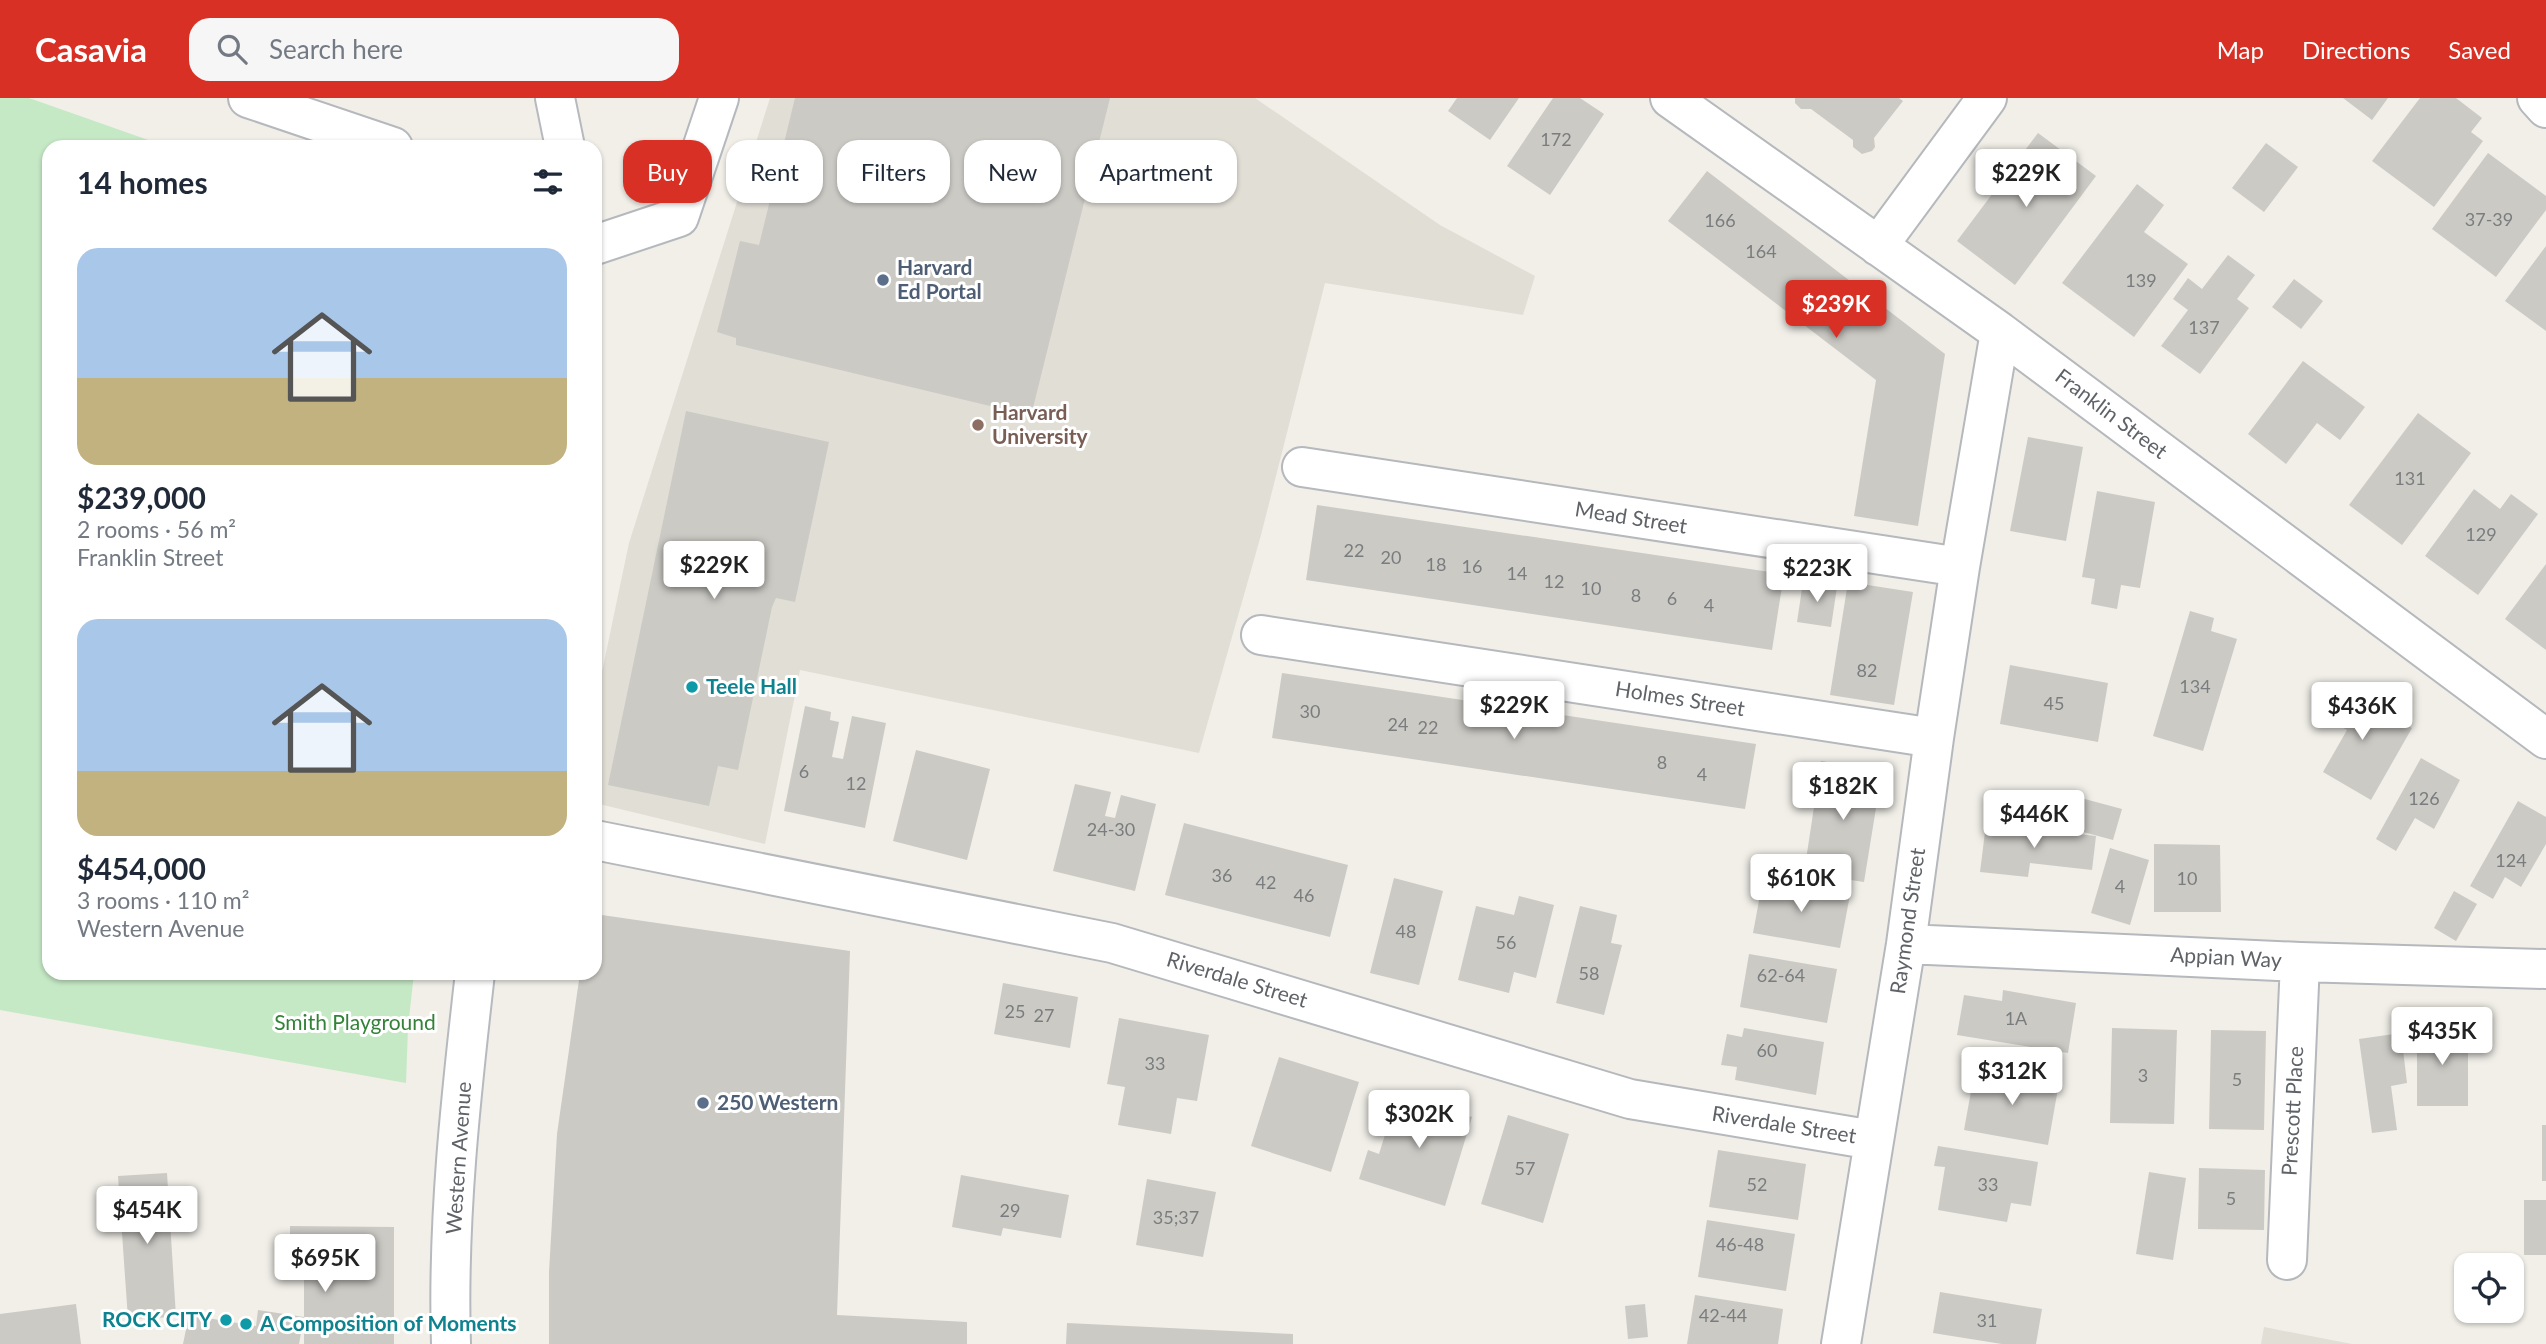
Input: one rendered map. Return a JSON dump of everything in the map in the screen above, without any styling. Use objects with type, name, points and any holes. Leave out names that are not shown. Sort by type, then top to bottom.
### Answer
[{"type":"street","points":[[248,98],[372,140]]},
{"type":"street","points":[[555,98],[564,140]]},
{"type":"street","points":[[602,243],[679,217],[719,98]]},
{"type":"street","name":"Franklin Street","points":[[1670,98],[2000,332],[2546,738]]},
{"type":"street","points":[[1878,246],[1986,98]]},
{"type":"street","points":[[2537,98],[2546,108]]},
{"type":"street","name":"Raymond Street","points":[[1841,1344],[1906,944],[1960,567],[2000,332]]},
{"type":"street","name":"Mead Street","points":[[1302,467],[1960,567]]},
{"type":"street","name":"Holmes Street","points":[[1261,635],[1934,738]]},
{"type":"street","name":"Riverdale Street","points":[[602,841],[1112,943],[1630,1099],[1873,1140]]},
{"type":"street","name":"Appian Way","points":[[1906,944],[2300,962],[2546,969]]},
{"type":"street","name":"Prescott Place","points":[[2287,1260],[2300,962]]},
{"type":"street","name":"Western Avenue","points":[[451,1344],[457,1172],[474,980]]},
{"type":"shaded area","name":"Harvard University","points":[[770,98],[1255,98],[1440,225],[1535,276],[1523,315],[1325,283],[1261,535],[1199,753],[800,670],[765,844],[602,805],[602,672],[629,543],[737,203],[823,203],[823,140],[757,140]]},
{"type":"shaded area","points":[[2264,1327],[2352,1344],[2261,1344]]},
{"type":"green space","name":"Smith Playground","points":[[0,98],[29,98],[148,140],[42,140],[42,980],[413,980],[406,1083],[0,1010]]},
{"type":"building","points":[[795,98],[1110,98],[1100,140],[1075,140],[1075,203],[1084,203],[1031,416],[736,345],[736,338],[717,332],[740,241],[759,245],[769,203],[823,203],[823,140],[785,140]]},
{"type":"building","points":[[1457,98],[1519,98],[1490,140],[1448,111]]},
{"type":"building","points":[[1553,98],[1580,98],[1604,114],[1550,195],[1507,166]]},
{"type":"building","points":[[1795,98],[1899,98],[1903,101],[1874,138],[1875,147],[1872,151],[1862,154],[1853,147],[1853,140],[1811,109],[1801,109],[1795,103]]},
{"type":"building","points":[[2343,98],[2388,98],[2372,120]]},
{"type":"building","points":[[2420,98],[2456,98],[2482,118],[2471,132],[2483,141],[2434,207],[2372,161]]},
{"type":"building","points":[[2038,133],[2096,176],[2015,285],[1957,241]]},
{"type":"building","points":[[2266,143],[2298,167],[2264,212],[2232,188]]},
{"type":"building","points":[[2488,153],[2546,196],[2546,210],[2496,277],[2432,229]]},
{"type":"building","points":[[1707,171],[1945,354],[1918,526],[1854,516],[1876,380],[1668,221]]},
{"type":"building","points":[[2137,184],[2164,205],[2144,232],[2188,264],[2134,337],[2062,283]]},
{"type":"building","points":[[2546,246],[2546,331],[2505,301]]},
{"type":"building","points":[[2228,255],[2255,275],[2237,299],[2249,308],[2200,374],[2161,346],[2188,310],[2173,299],[2188,278],[2202,289]]},
{"type":"building","points":[[2294,279],[2323,301],[2301,329],[2272,307]]},
{"type":"building","points":[[2303,361],[2365,407],[2340,440],[2317,423],[2286,464],[2248,434]]},
{"type":"building","name":"Teele Hall","points":[[686,411],[829,442],[795,602],[776,598],[772,607],[738,770],[718,766],[709,806],[608,785]]},
{"type":"building","points":[[2418,413],[2471,453],[2402,545],[2349,505]]},
{"type":"building","points":[[2028,437],[2083,447],[2066,541],[2010,531]]},
{"type":"building","points":[[2474,489],[2500,509],[2511,494],[2538,514],[2478,595],[2425,556]]},
{"type":"building","points":[[2097,491],[2155,502],[2140,588],[2121,585],[2117,609],[2091,604],[2095,579],[2082,577]]},
{"type":"building","points":[[1317,505],[1784,574],[1772,650],[1306,580]]},
{"type":"building","points":[[2546,564],[2546,650],[2505,619]]},
{"type":"building","points":[[1803,582],[1837,587],[1831,627],[1797,622]]},
{"type":"building","points":[[1848,582],[1913,592],[1894,705],[1830,695]]},
{"type":"building","points":[[2190,611],[2214,618],[2211,631],[2237,639],[2203,751],[2153,736]]},
{"type":"building","points":[[2010,665],[2108,683],[2098,742],[2000,724]]},
{"type":"building","points":[[1282,673],[1756,744],[1745,809],[1272,738]]},
{"type":"building","points":[[2333,684],[2412,728],[2371,800],[2323,772],[2347,730],[2317,713]]},
{"type":"building","points":[[805,706],[831,712],[830,720],[839,722],[832,757],[843,759],[852,716],[886,723],[865,828],[784,811]]},
{"type":"building","points":[[916,750],[990,769],[967,860],[893,841]]},
{"type":"building","points":[[2421,758],[2460,780],[2434,829],[2415,818],[2396,851],[2376,839]]},
{"type":"building","points":[[1821,761],[1882,771],[1864,882],[1804,873]]},
{"type":"building","points":[[1075,784],[1111,792],[1105,816],[1115,818],[1121,795],[1156,804],[1135,891],[1053,871]]},
{"type":"building","points":[[2081,798],[2122,809],[2113,840],[2072,829]]},
{"type":"building","points":[[2518,801],[2546,817],[2546,844],[2521,887],[2505,877],[2493,899],[2470,886]]},
{"type":"building","points":[[1184,823],[1348,865],[1330,937],[1165,895]]},
{"type":"building","points":[[1986,824],[2096,836],[2092,870],[2030,863],[2028,877],[1980,872]]},
{"type":"building","points":[[2154,844],[2220,845],[2221,912],[2154,912]]},
{"type":"building","points":[[2110,848],[2149,860],[2130,925],[2091,913]]},
{"type":"building","points":[[1394,878],[1443,891],[1419,985],[1370,973]]},
{"type":"building","points":[[1763,879],[1850,895],[1840,948],[1753,933]]},
{"type":"building","points":[[2454,891],[2477,904],[2456,941],[2434,928]]},
{"type":"building","points":[[1519,896],[1554,905],[1536,978],[1514,972],[1509,993],[1458,980],[1476,906],[1514,915]]},
{"type":"building","points":[[1580,906],[1617,915],[1611,943],[1622,945],[1604,1015],[1556,1003]]},
{"type":"building","name":"250 Western","points":[[602,915],[850,951],[837,1315],[967,1322],[967,1344],[549,1344],[549,1272],[557,1134],[579,980],[602,980]]},
{"type":"building","points":[[1749,954],[1837,969],[1827,1023],[1740,1007]]},
{"type":"building","points":[[1003,983],[1078,997],[1070,1048],[994,1034]]},
{"type":"building","points":[[2003,990],[2076,1003],[2068,1053],[1957,1035],[1964,995],[2002,1001]]},
{"type":"building","points":[[1119,1018],[1209,1035],[1197,1101],[1177,1098],[1171,1134],[1118,1125],[1125,1087],[1107,1084]]},
{"type":"building","points":[[1744,1028],[1824,1042],[1816,1095],[1735,1080],[1737,1067],[1721,1065],[1727,1034],[1742,1037]]},
{"type":"building","points":[[2112,1028],[2177,1030],[2174,1124],[2110,1123]]},
{"type":"building","points":[[2417,1028],[2468,1028],[2468,1106],[2417,1106]]},
{"type":"building","points":[[2211,1030],[2266,1031],[2264,1130],[2209,1129]]},
{"type":"building","points":[[2401,1033],[2407,1083],[2391,1086],[2397,1130],[2372,1133],[2359,1039]]},
{"type":"building","points":[[1279,1057],[1359,1082],[1331,1172],[1251,1146]]},
{"type":"building","points":[[1975,1069],[2059,1083],[2048,1145],[1964,1130]]},
{"type":"building","points":[[1398,1093],[1472,1117],[1445,1206],[1359,1179],[1368,1150],[1379,1154]]},
{"type":"building","points":[[1508,1115],[1569,1134],[1543,1223],[1481,1204]]},
{"type":"building","points":[[2542,1125],[2546,1125],[2546,1181],[2542,1181]]},
{"type":"building","points":[[1938,1146],[2038,1162],[2031,1206],[2011,1203],[2007,1222],[1938,1210],[1945,1167],[1934,1166]]},
{"type":"building","points":[[1718,1150],[1806,1164],[1798,1220],[1709,1207]]},
{"type":"building","points":[[2199,1168],[2265,1170],[2264,1230],[2198,1229]]},
{"type":"building","points":[[2149,1172],[2186,1178],[2173,1260],[2136,1254]]},
{"type":"building","points":[[167,1173],[176,1317],[128,1319],[118,1176]]},
{"type":"building","points":[[961,1175],[1069,1195],[1061,1238],[1003,1228],[1001,1236],[952,1227]]},
{"type":"building","points":[[1147,1179],[1216,1192],[1203,1257],[1136,1245]]},
{"type":"building","points":[[2524,1200],[2546,1200],[2546,1255],[2524,1253]]},
{"type":"building","points":[[1707,1220],[1795,1234],[1786,1291],[1698,1277]]},
{"type":"building","points":[[290,1226],[394,1227],[394,1344],[304,1344],[304,1262],[290,1261]]},
{"type":"building","points":[[1940,1292],[2042,1309],[2036,1344],[2002,1344],[1933,1333]]},
{"type":"building","points":[[1695,1295],[1783,1309],[1778,1344],[1687,1344]]},
{"type":"building","points":[[76,1304],[81,1344],[0,1344],[0,1314]]},
{"type":"building","points":[[1645,1304],[1648,1337],[1628,1339],[1625,1306]]},
{"type":"building","points":[[258,1310],[304,1317],[299,1344],[183,1344],[189,1315],[256,1326]]},
{"type":"building","points":[[1067,1323],[1293,1334],[1293,1344],[1066,1344]]},
{"type":"place","name":"Harvard Ed Portal","points":[[883,280]]},
{"type":"place","name":"Harvard University","points":[[978,425]]},
{"type":"place","name":"Teele Hall","points":[[692,687]]},
{"type":"place","name":"250 Western","points":[[703,1103]]},
{"type":"place","name":"ROCK CITY","points":[[226,1320]]},
{"type":"place","name":"A Composition of Moments","points":[[246,1324]]}]
